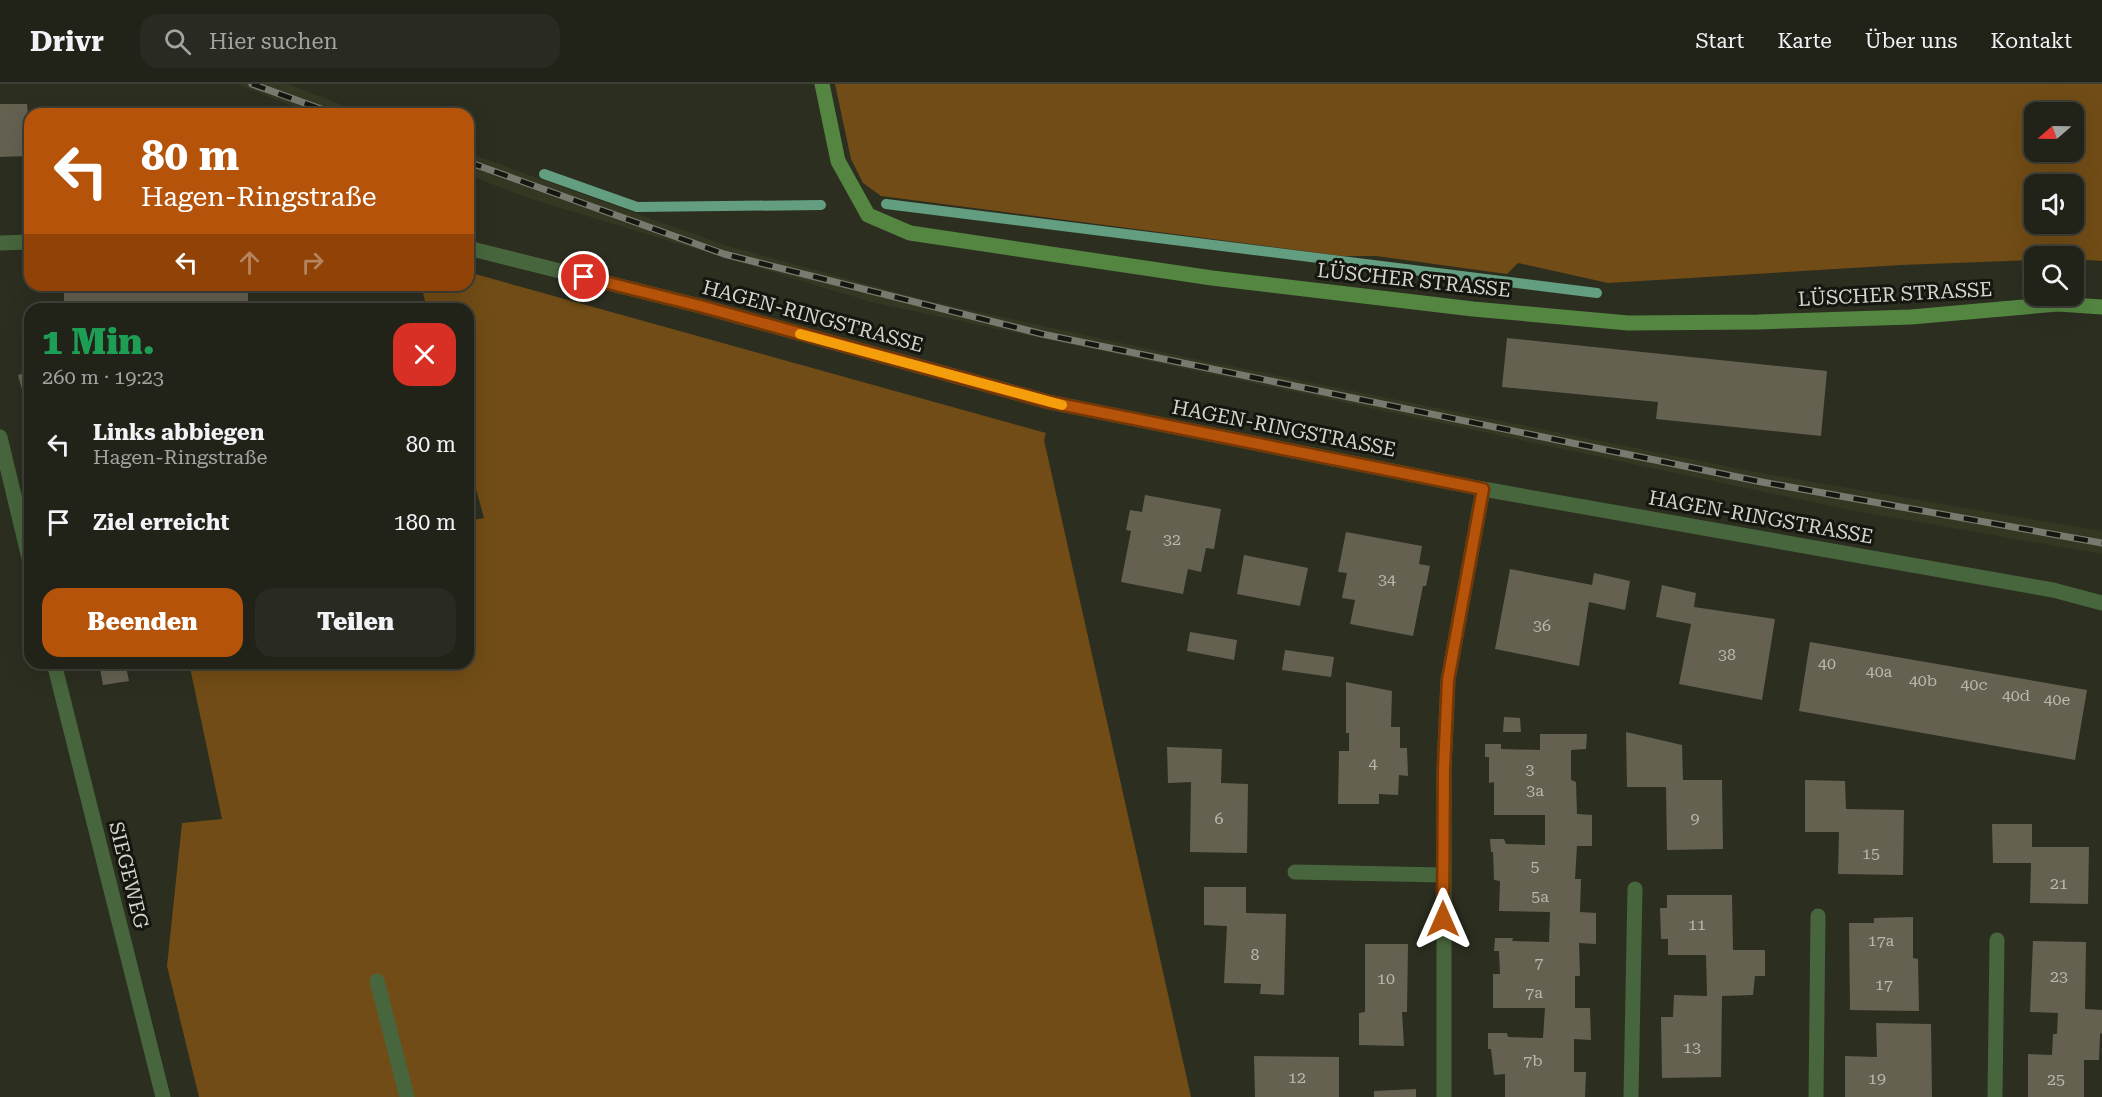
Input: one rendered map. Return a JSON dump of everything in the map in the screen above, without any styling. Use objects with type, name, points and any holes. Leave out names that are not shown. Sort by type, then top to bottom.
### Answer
[{"type":"street","name":"LÜSCHER STRASSE","points":[[822,84],[838,161],[868,215],[910,233],[1212,278],[1473,309],[1628,323],[1911,318],[2058,304],[2102,307]]},
{"type":"street","points":[[0,243],[24,242]]},
{"type":"street","name":"HAGEN-RINGSTRASSE","points":[[474,250],[700,306],[1049,402],[1483,489],[2042,588],[2102,603]]},
{"type":"street","points":[[0,437],[24,537]]},
{"type":"street","points":[[1444,1097],[1444,769],[1448,680],[1483,489]]},
{"type":"street","name":"SIEGEWEG","points":[[56,669],[163,1097]]},
{"type":"street","points":[[1295,872],[1443,875]]},
{"type":"street","points":[[1631,1097],[1635,889]]},
{"type":"street","points":[[1816,1097],[1818,916]]},
{"type":"street","points":[[1995,1097],[1997,940]]},
{"type":"street","points":[[377,981],[407,1097]]},
{"type":"shaded area","points":[[237,84],[288,84],[350,108],[298,108]]},
{"type":"shaded area","points":[[835,84],[2102,84],[2102,261],[2084,260],[2084,246],[2024,246],[2024,260],[1901,265],[1608,283],[1518,263],[1507,274],[1376,256],[1343,256],[881,196],[863,183],[851,159]]},
{"type":"shaded area","points":[[474,155],[724,245],[925,300],[1185,357],[1760,473],[2102,531],[2102,554],[1850,510],[871,302],[531,199],[474,177]]},
{"type":"shaded area","points":[[474,274],[1046,433],[1044,440],[1191,1097],[199,1097],[167,966],[182,823],[222,819],[190,669],[474,669],[474,520],[484,518],[474,482],[474,303],[426,303],[422,291],[474,291]]},
{"type":"building","points":[[0,104],[27,104],[27,108],[24,108],[24,156],[0,157]]},
{"type":"building","points":[[248,291],[248,303],[64,303],[64,293]]},
{"type":"building","points":[[1507,338],[1827,371],[1821,436],[1656,419],[1658,402],[1502,387]]},
{"type":"building","points":[[24,373],[24,397],[18,375]]},
{"type":"building","points":[[1145,495],[1221,509],[1214,549],[1206,548],[1201,572],[1188,569],[1183,594],[1121,582],[1131,531],[1126,530],[1130,510],[1142,512]]},
{"type":"building","points":[[1346,532],[1422,546],[1419,564],[1430,566],[1426,586],[1423,586],[1413,636],[1350,624],[1355,600],[1342,598],[1347,573],[1338,572]]},
{"type":"building","points":[[1244,555],[1308,568],[1300,606],[1237,594]]},
{"type":"building","points":[[1510,569],[1592,585],[1594,573],[1630,581],[1625,610],[1589,602],[1579,666],[1495,649]]},
{"type":"building","points":[[1662,585],[1696,593],[1694,607],[1775,619],[1762,700],[1679,684],[1691,624],[1656,617]]},
{"type":"building","points":[[1190,632],[1237,640],[1234,660],[1187,651]]},
{"type":"building","points":[[1810,642],[2087,690],[2075,760],[1799,711]]},
{"type":"building","points":[[1285,650],[1334,657],[1331,677],[1282,670]]},
{"type":"building","points":[[100,669],[126,669],[129,681],[103,685]]},
{"type":"building","points":[[1346,682],[1392,691],[1391,727],[1400,727],[1400,748],[1407,748],[1408,776],[1399,775],[1398,795],[1379,794],[1379,804],[1338,804],[1339,751],[1349,751],[1349,733],[1346,733]]},
{"type":"building","points":[[1504,717],[1520,718],[1521,732],[1503,732]]},
{"type":"building","points":[[1626,732],[1682,745],[1683,780],[1722,780],[1723,849],[1667,850],[1666,787],[1627,787]]},
{"type":"building","points":[[1540,734],[1587,734],[1586,749],[1571,750],[1571,780],[1576,782],[1577,814],[1592,815],[1592,846],[1577,846],[1575,879],[1581,879],[1580,912],[1596,913],[1596,944],[1579,943],[1580,976],[1575,976],[1575,1008],[1590,1008],[1591,1040],[1574,1039],[1574,1072],[1586,1072],[1585,1097],[1505,1097],[1505,1074],[1494,1075],[1491,1049],[1488,1049],[1488,1033],[1507,1033],[1508,1037],[1543,1038],[1545,1008],[1493,1008],[1493,974],[1500,974],[1499,951],[1494,951],[1495,938],[1549,942],[1550,912],[1499,911],[1500,881],[1494,880],[1490,839],[1504,839],[1506,844],[1545,845],[1545,815],[1494,815],[1494,782],[1489,783],[1489,757],[1485,757],[1485,744],[1501,744],[1501,749],[1540,750]]},
{"type":"building","points":[[1167,747],[1222,749],[1221,783],[1248,784],[1247,853],[1190,852],[1191,782],[1168,783]]},
{"type":"building","points":[[1805,780],[1845,781],[1846,809],[1904,810],[1903,875],[1838,874],[1839,832],[1805,832]]},
{"type":"building","points":[[1992,824],[2032,824],[2032,847],[2089,847],[2088,904],[2030,903],[2031,863],[1993,863]]},
{"type":"building","points":[[1204,887],[1246,887],[1246,913],[1286,914],[1284,995],[1260,994],[1261,984],[1224,983],[1227,926],[1204,925]]},
{"type":"building","points":[[1667,895],[1732,895],[1733,950],[1765,950],[1765,976],[1755,976],[1753,995],[1722,996],[1721,1077],[1662,1078],[1661,1017],[1673,1017],[1674,995],[1707,996],[1706,955],[1668,955],[1668,939],[1661,939],[1660,908],[1667,908]]},
{"type":"building","points":[[1913,917],[1913,958],[1918,959],[1919,1011],[1850,1010],[1849,923],[1874,923],[1874,918]]},
{"type":"building","points":[[2033,941],[2086,942],[2085,1009],[2102,1010],[2102,1033],[2100,1034],[2099,1060],[2084,1060],[2084,1097],[2028,1097],[2028,1054],[2052,1055],[2053,1034],[2057,1034],[2058,1013],[2030,1012]]},
{"type":"building","points":[[1365,944],[1408,944],[1407,1012],[1402,1012],[1404,1046],[1359,1045],[1359,1013],[1365,1012]]},
{"type":"building","points":[[1876,1023],[1931,1024],[1932,1097],[1845,1097],[1845,1056],[1877,1057]]},
{"type":"building","points":[[1254,1056],[1339,1057],[1339,1097],[1255,1097]]},
{"type":"building","points":[[1416,1089],[1416,1097],[1374,1097],[1374,1091]]},
{"type":"waterway","points":[[544,174],[637,207],[821,205]]},
{"type":"waterway","points":[[886,204],[1597,293]]},
{"type":"railway","points":[[252,84],[318,108]]},
{"type":"railway","points":[[474,164],[724,254],[1042,334],[1762,482],[2102,543]]},
{"type":"slow traffic","points":[[800,334],[1062,405]]},
{"type":"route","points":[[584,277],[700,306],[1049,402],[1483,489],[1448,680],[1444,769],[1443,919]]}]
